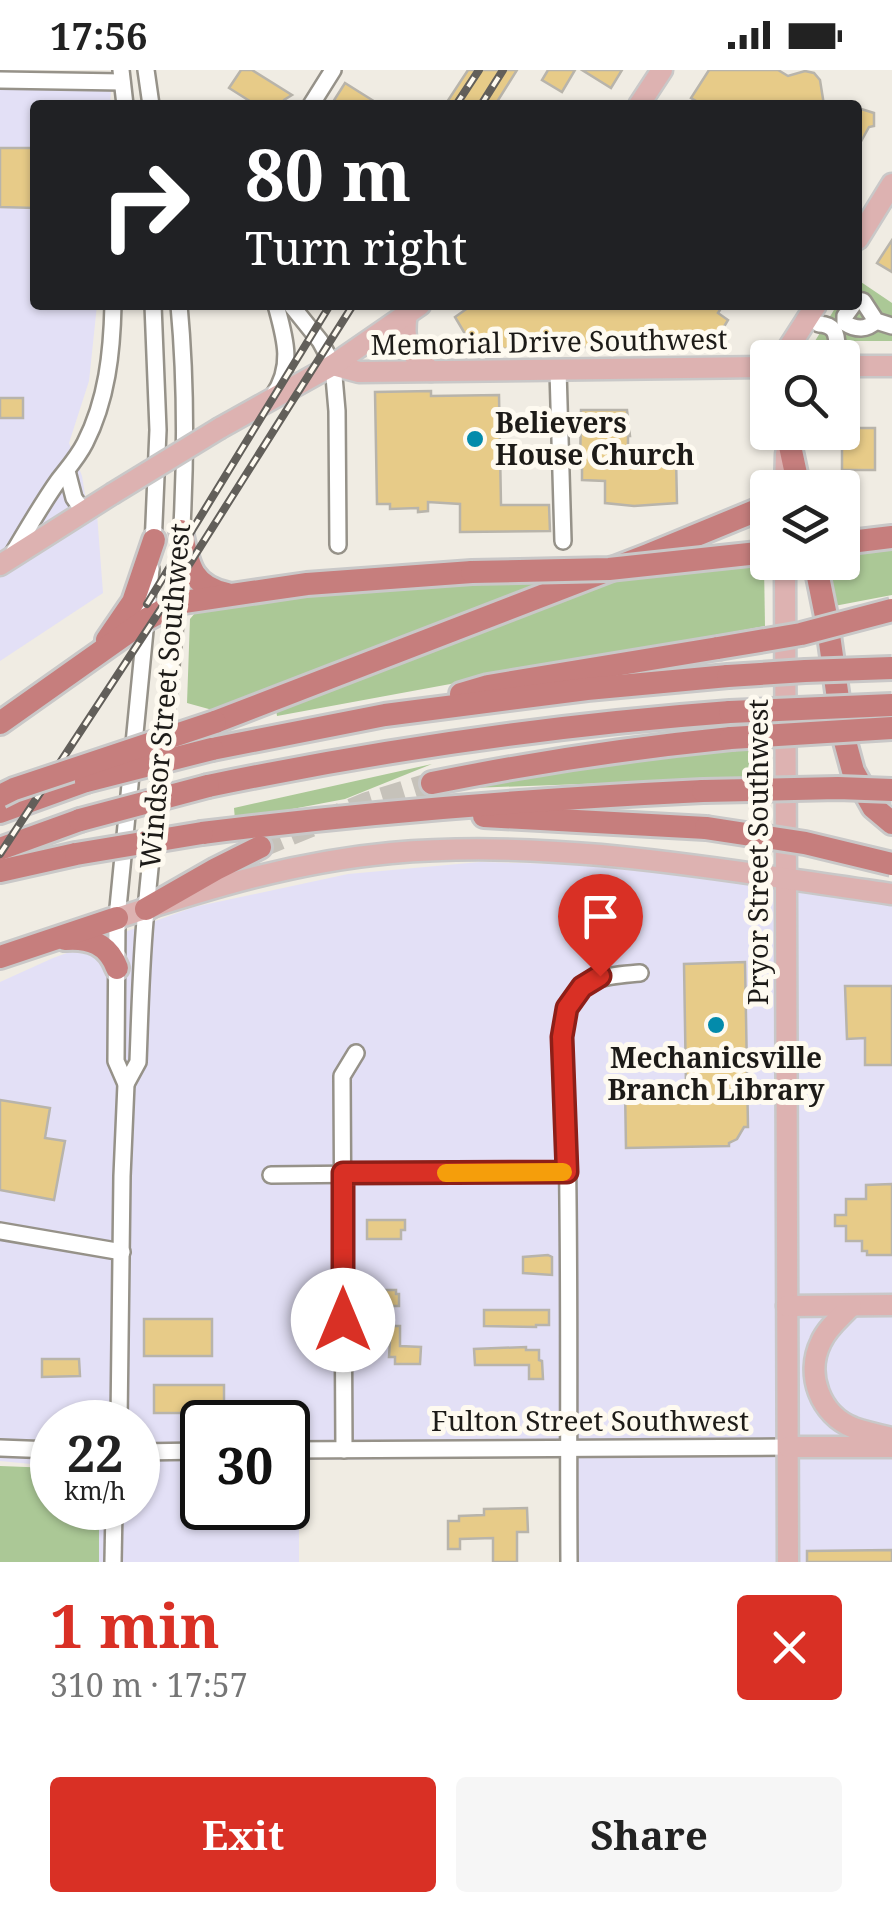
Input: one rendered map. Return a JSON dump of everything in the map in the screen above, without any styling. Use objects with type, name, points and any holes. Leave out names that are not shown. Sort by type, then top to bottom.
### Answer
[{"type":"highway","points":[[0,796],[215,722],[750,513]]},
{"type":"highway","points":[[181,531],[197,580],[214,592],[230,595]]},
{"type":"highway","points":[[860,541],[892,537]]},
{"type":"highway","points":[[92,659],[133,602],[154,540]]},
{"type":"highway","points":[[0,722],[147,619],[178,603],[306,584],[472,572],[609,569],[750,554]]},
{"type":"highway","points":[[819,580],[843,734],[853,771],[873,807],[892,823]]},
{"type":"highway","points":[[385,715],[488,686],[801,634],[892,610]]},
{"type":"highway","points":[[0,812],[86,781],[212,750],[385,715],[587,689],[728,676],[892,668]]},
{"type":"highway","points":[[0,849],[80,820],[208,786],[348,758],[599,723],[892,705]]},
{"type":"highway","points":[[432,782],[643,747],[892,728]]},
{"type":"highway","points":[[0,871],[202,832],[489,803],[703,792],[892,790]]},
{"type":"highway","points":[[400,812],[706,828],[805,843],[892,864]]},
{"type":"highway","points":[[146,908],[260,847]]},
{"type":"highway","points":[[0,957],[117,918]]},
{"type":"highway","points":[[47,942],[76,938],[91,941],[106,948],[117,968]]},
{"type":"main road","points":[[642,100],[662,70]]},
{"type":"main road","points":[[862,233],[892,184]]},
{"type":"main road","points":[[5,562],[220,428],[333,365],[412,310]]},
{"type":"main road","points":[[413,310],[403,334],[410,352],[432,371]]},
{"type":"main road","points":[[807,340],[832,332],[892,366]]},
{"type":"main road","name":"Memorial Drive Southwest","points":[[333,365],[358,372],[750,367]]},
{"type":"main road","name":"Pryor Street Southwest","points":[[785,580],[788,1562]]},
{"type":"main road","points":[[117,918],[277,870],[433,850],[557,850],[892,894]]},
{"type":"main road","points":[[787,1306],[892,1305]]},
{"type":"main road","points":[[851,1306],[820,1342],[814,1375],[818,1390],[842,1421],[892,1438]]},
{"type":"main road","name":"Fulton Street Southwest","points":[[788,1447],[892,1447]]},
{"type":"street","points":[[146,70],[150,100]]},
{"type":"street","points":[[314,100],[332,70]]},
{"type":"street","points":[[0,80],[122,76]]},
{"type":"street","points":[[862,301],[884,324]]},
{"type":"street","points":[[5,562],[86,440],[103,399],[113,310]]},
{"type":"street","name":"Windsor Street Southwest","points":[[119,1400],[126,1084],[116,1061],[117,918],[154,540],[158,430],[153,310]]},
{"type":"street","name":"Windsor Street Southwest","points":[[126,1084],[138,1062],[146,908],[178,603],[186,422],[179,310]]},
{"type":"street","points":[[270,399],[280,385],[287,354],[278,310]]},
{"type":"street","points":[[296,310],[333,365],[338,411],[338,544]]},
{"type":"street","points":[[832,332],[850,310]]},
{"type":"street","points":[[832,332],[884,324]]},
{"type":"street","points":[[558,370],[562,541]]},
{"type":"street","points":[[67,470],[74,498],[84,512]]},
{"type":"street","points":[[568,1562],[567,1172],[562,1037],[567,1008],[582,987],[600,976],[640,973]]},
{"type":"street","points":[[344,1450],[342,1076],[356,1052]]},
{"type":"street","points":[[271,1174],[567,1172]]},
{"type":"street","points":[[0,1231],[122,1252]]},
{"type":"street","name":"Fulton Street Southwest","points":[[310,1450],[788,1447]]},
{"type":"street","points":[[0,1448],[30,1449]]},
{"type":"street","points":[[114,1530],[114,1562]]},
{"type":"shaded area","points":[[111,89],[110,100],[30,100],[30,310],[96,310],[89,381],[69,443],[82,476],[86,501],[0,556],[0,90]]},
{"type":"shaded area","points":[[97,514],[103,593],[0,661],[0,574]]},
{"type":"shaded area","points":[[480,862],[596,865],[892,899],[892,1562],[565,1562],[564,1458],[310,1460],[310,1400],[180,1400],[180,1530],[299,1530],[299,1562],[99,1562],[99,1530],[160,1530],[160,1400],[30,1400],[30,1464],[0,1461],[0,982],[53,958],[194,907],[348,874]]},
{"type":"green space","points":[[862,283],[892,303],[892,341],[816,340],[834,310],[862,310]]},
{"type":"green space","points":[[892,547],[892,595],[829,607],[825,580],[860,580],[860,551]]},
{"type":"green space","points":[[750,566],[750,580],[764,580],[765,626],[277,716],[276,709],[597,582]]},
{"type":"green space","points":[[567,580],[216,711],[187,703],[190,619],[194,609],[200,607],[308,596],[357,586]]},
{"type":"green space","points":[[766,747],[771,777],[472,788],[557,768]]},
{"type":"green space","points":[[432,764],[345,799],[235,820],[234,808]]},
{"type":"green space","points":[[0,1466],[30,1467],[30,1530],[99,1530],[99,1562],[0,1562]]},
{"type":"building","points":[[241,70],[252,70],[292,95],[284,100],[248,100],[229,88]]},
{"type":"building","points":[[468,70],[517,70],[498,100],[448,100]]},
{"type":"building","points":[[548,70],[575,70],[562,92],[542,80]]},
{"type":"building","points":[[582,70],[622,70],[611,88]]},
{"type":"building","points":[[709,70],[778,70],[788,76],[805,71],[814,73],[820,80],[823,100],[694,100],[691,98]]},
{"type":"building","points":[[345,83],[372,100],[334,100]]},
{"type":"building","points":[[862,109],[874,113],[874,126],[869,127],[862,140]]},
{"type":"building","points":[[0,148],[30,148],[30,208],[0,207]]},
{"type":"building","points":[[892,240],[892,272],[877,263]]},
{"type":"building","points":[[465,310],[720,310],[718,313],[728,320],[713,345],[474,349],[455,317]]},
{"type":"building","points":[[431,391],[431,396],[499,395],[501,505],[549,505],[550,531],[460,532],[460,504],[428,502],[428,511],[418,512],[418,508],[390,509],[390,504],[377,504],[375,392]]},
{"type":"building","points":[[0,398],[23,398],[23,418],[0,418]]},
{"type":"building","points":[[581,410],[627,410],[628,458],[676,458],[677,503],[605,503],[605,481],[582,480]]},
{"type":"building","points":[[860,428],[875,428],[875,470],[842,470],[842,450],[860,450]]},
{"type":"building","name":"Mechanicsville Branch Library","points":[[745,962],[748,1127],[729,1146],[626,1148],[625,1088],[686,1087],[684,964]]},
{"type":"building","points":[[845,986],[892,986],[892,1065],[865,1065],[865,1038],[847,1039]]},
{"type":"building","points":[[0,1100],[50,1108],[45,1138],[65,1141],[54,1200],[0,1190]]},
{"type":"building","points":[[892,1184],[892,1255],[867,1255],[867,1251],[862,1251],[862,1241],[846,1241],[846,1226],[835,1226],[835,1215],[846,1215],[846,1199],[866,1199],[866,1185]]},
{"type":"building","points":[[367,1220],[405,1220],[405,1230],[401,1230],[401,1239],[367,1239]]},
{"type":"building","points":[[523,1257],[552,1257],[552,1275],[523,1273]]},
{"type":"building","points":[[368,1290],[396,1290],[399,1306],[368,1306]]},
{"type":"building","points":[[484,1310],[549,1310],[549,1325],[484,1326]]},
{"type":"building","points":[[144,1319],[212,1319],[212,1356],[144,1356]]},
{"type":"building","points":[[366,1326],[400,1326],[400,1346],[421,1347],[420,1364],[395,1364],[395,1357],[389,1357],[390,1341],[366,1341]]},
{"type":"building","points":[[474,1349],[539,1350],[543,1379],[529,1379],[529,1365],[475,1365]]},
{"type":"building","points":[[42,1359],[79,1359],[80,1376],[42,1377]]},
{"type":"building","points":[[154,1385],[224,1385],[224,1400],[180,1400],[180,1413],[160,1413],[160,1400],[154,1400]]},
{"type":"building","points":[[527,1508],[528,1532],[517,1532],[517,1562],[493,1562],[493,1538],[460,1539],[460,1549],[448,1549],[448,1521],[459,1521],[459,1516],[484,1515],[484,1509]]},
{"type":"building","points":[[892,1550],[892,1562],[807,1562],[807,1551]]},
{"type":"tunnel","points":[[260,847],[367,803],[432,783]]},
{"type":"railway","points":[[459,100],[479,70]]},
{"type":"railway","points":[[484,100],[503,70]]},
{"type":"railway","points":[[147,604],[327,310]]},
{"type":"railway","points":[[0,854],[350,310]]},
{"type":"slow traffic","points":[[446,1173],[563,1172]]},
{"type":"place","name":"Believers House Church","points":[[475,439]]},
{"type":"place","name":"Mechanicsville Branch Library","points":[[716,1025]]},
{"type":"route","points":[[343,1320],[343,1173],[567,1172],[562,1037],[567,1008],[582,987],[600,976]]}]
